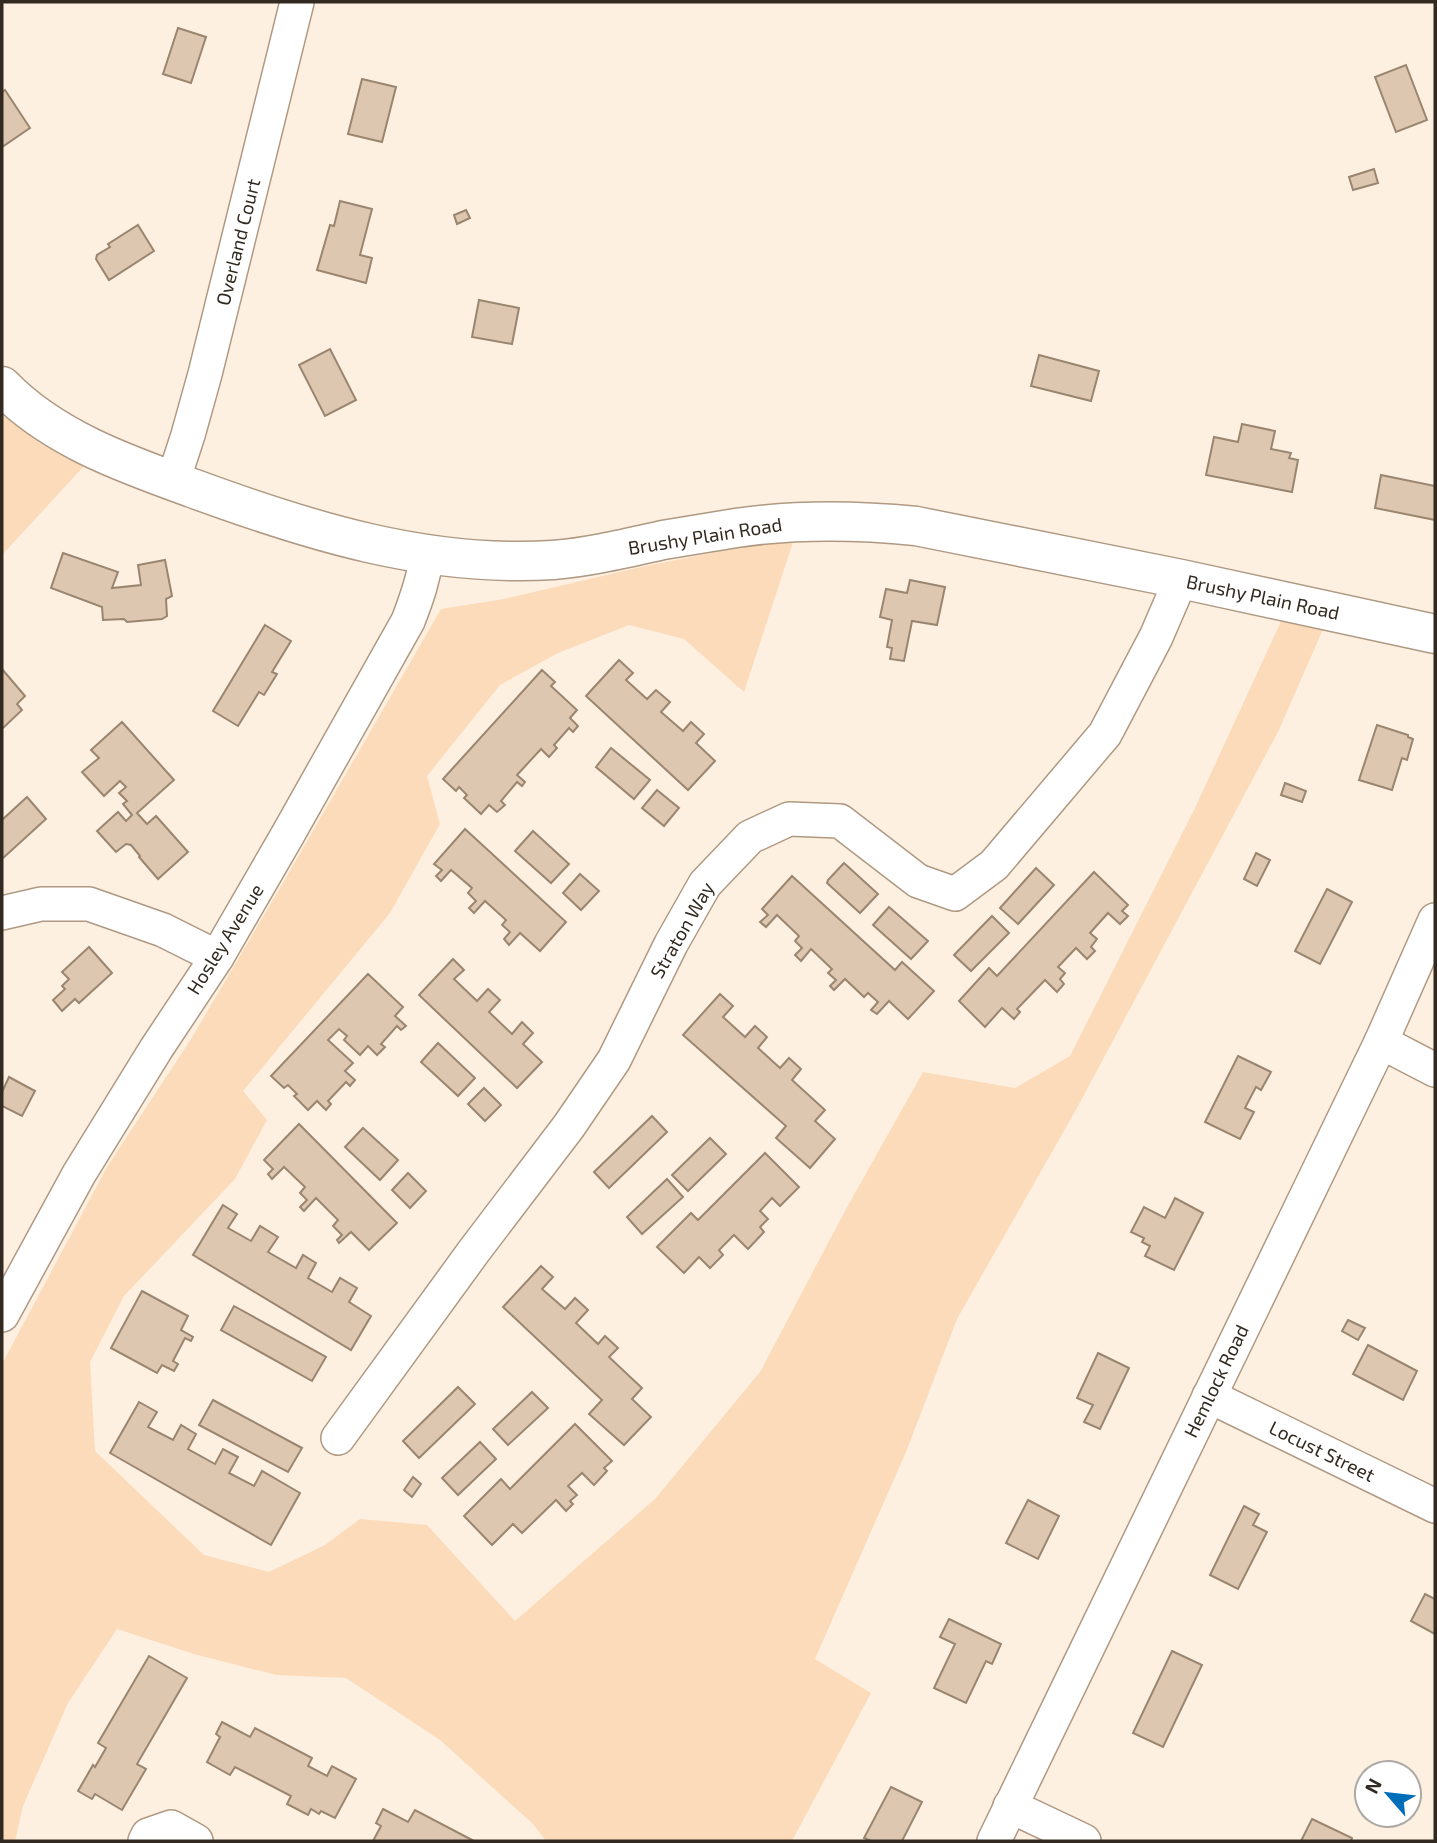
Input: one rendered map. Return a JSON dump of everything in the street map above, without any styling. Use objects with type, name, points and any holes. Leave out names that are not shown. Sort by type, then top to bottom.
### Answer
[{"type":"main road","name":"Brushy Plain Road","points":[[2,386],[32,412],[68,436],[124,462],[246,508],[329,534],[382,547],[506,562],[614,551],[766,524],[831,520],[878,522],[916,526],[1181,579],[1435,634]]},
{"type":"street","name":"Overland Court","points":[[173,481],[205,374],[297,2]]},
{"type":"street","name":"Hosley Avenue","points":[[2,1315],[79,1174],[156,1049],[217,957],[408,621],[424,577],[427,554]]},
{"type":"street","name":"Straton Way","points":[[338,1438],[569,1126],[614,1060],[674,939],[705,884],[750,836],[789,820],[840,821],[918,881],[955,894],[994,865],[1105,734],[1156,637],[1181,579]]},
{"type":"street","points":[[2,913],[41,904],[89,904],[163,930],[217,957]]},
{"type":"street","name":"Hemlock Road","points":[[994,1841],[1381,1042],[1435,920]]},
{"type":"street","points":[[1381,1042],[1435,1070]]},
{"type":"street","name":"Locust Street","points":[[1209,1396],[1435,1506]]},
{"type":"street","points":[[1010,1806],[1084,1841]]},
{"type":"street","points":[[145,1841],[148,1835],[171,1827],[197,1841]]},
{"type":"shaded area","points":[[2,415],[41,444],[84,466],[2,555]]},
{"type":"shaded area","points":[[794,539],[744,692],[684,639],[629,625],[558,653],[500,685],[427,776],[440,824],[390,913],[243,1091],[267,1120],[235,1179],[124,1296],[90,1362],[95,1451],[204,1555],[269,1572],[325,1545],[360,1519],[427,1525],[515,1621],[655,1499],[760,1372],[846,1209],[923,1072],[1015,1088],[1070,1056],[1194,810],[1282,619],[1324,627],[1279,730],[1077,1108],[957,1319],[906,1452],[815,1659],[871,1693],[792,1841],[546,1841],[533,1824],[440,1740],[346,1678],[276,1675],[194,1654],[117,1629],[68,1703],[23,1806],[15,1841],[2,1841],[2,1364],[107,1167],[191,1039],[441,609],[504,599],[641,567]]},
{"type":"building","points":[[178,28],[206,37],[191,83],[163,74]]},
{"type":"building","points":[[1406,65],[1427,120],[1396,132],[1375,77]]},
{"type":"building","points":[[362,79],[396,87],[382,142],[348,134]]},
{"type":"building","points":[[5,90],[30,128],[2,147],[2,92]]},
{"type":"building","points":[[1374,169],[1378,183],[1353,190],[1349,177]]},
{"type":"building","points":[[340,201],[372,209],[360,255],[372,258],[366,283],[317,270],[330,225],[334,226]]},
{"type":"building","points":[[466,210],[470,218],[457,224],[454,215]]},
{"type":"building","points":[[138,225],[154,251],[109,280],[96,259],[97,255],[110,247],[108,244]]},
{"type":"building","points":[[479,300],[519,308],[512,344],[472,337]]},
{"type":"building","points":[[330,349],[356,400],[325,416],[299,365]]},
{"type":"building","points":[[1039,355],[1099,371],[1091,401],[1031,386]]},
{"type":"building","points":[[1242,424],[1275,431],[1271,449],[1291,453],[1289,458],[1298,460],[1292,492],[1206,475],[1214,437],[1238,442]]},
{"type":"building","points":[[1381,475],[1435,486],[1435,520],[1375,508]]},
{"type":"building","points":[[63,553],[118,572],[112,588],[141,585],[138,565],[165,560],[172,596],[166,599],[167,616],[162,619],[127,622],[124,619],[103,620],[102,607],[51,588]]},
{"type":"building","points":[[910,580],[945,587],[937,625],[912,621],[904,661],[890,659],[892,648],[887,647],[892,620],[880,617],[886,589],[907,593]]},
{"type":"building","points":[[265,625],[291,641],[272,672],[277,674],[264,695],[259,692],[238,726],[213,711]]},
{"type":"building","points":[[619,660],[633,673],[626,680],[647,699],[656,690],[670,702],[661,712],[683,731],[691,722],[704,734],[696,743],[715,761],[688,790],[586,696]]},
{"type":"building","points":[[2,669],[25,696],[17,704],[22,710],[2,729]]},
{"type":"building","points":[[542,670],[555,682],[551,686],[577,710],[570,718],[578,726],[573,732],[569,728],[554,745],[557,748],[549,757],[541,749],[517,775],[525,782],[522,786],[517,782],[501,801],[505,805],[497,812],[489,805],[481,814],[464,798],[467,795],[459,787],[456,791],[443,779]]},
{"type":"building","points":[[122,722],[174,780],[137,813],[147,824],[156,816],[188,852],[158,879],[131,845],[126,844],[116,852],[97,831],[118,812],[126,821],[132,815],[123,804],[127,801],[119,793],[126,787],[120,781],[104,796],[82,772],[99,758],[91,750]]},
{"type":"building","points":[[1377,725],[1413,739],[1407,760],[1402,758],[1392,790],[1359,780]]},
{"type":"building","points":[[611,748],[650,780],[634,799],[596,767]]},
{"type":"building","points":[[1285,783],[1306,791],[1302,802],[1281,795]]},
{"type":"building","points":[[657,790],[679,808],[664,826],[642,808]]},
{"type":"building","points":[[27,797],[46,819],[2,859],[2,820]]},
{"type":"building","points":[[465,829],[566,922],[540,951],[520,933],[509,945],[504,939],[510,932],[502,925],[506,920],[485,901],[474,913],[469,908],[476,901],[468,893],[472,888],[451,870],[441,881],[436,876],[442,870],[434,864]]},
{"type":"building","points":[[533,831],[569,864],[551,883],[515,851]]},
{"type":"building","points":[[1256,853],[1270,860],[1257,886],[1244,879]]},
{"type":"building","points":[[844,863],[878,894],[860,913],[827,883]]},
{"type":"building","points":[[1036,868],[1054,885],[1018,924],[1000,908]]},
{"type":"building","points":[[1094,872],[1128,905],[1122,911],[1128,916],[1120,924],[1108,913],[1090,933],[1097,939],[1091,947],[1095,951],[1087,959],[1076,948],[1058,967],[1065,973],[1060,979],[1064,984],[1057,992],[1045,980],[1017,1009],[1020,1012],[1014,1019],[1002,1008],[985,1027],[959,1001],[989,968],[997,976]]},
{"type":"building","points":[[580,874],[599,891],[581,910],[563,893]]},
{"type":"building","points":[[792,876],[895,970],[902,962],[934,991],[908,1019],[889,1001],[877,1014],[871,1010],[878,1002],[868,993],[864,997],[845,979],[834,990],[830,986],[836,980],[828,973],[832,969],[811,949],[801,961],[795,955],[802,948],[795,941],[799,936],[777,915],[766,927],[760,922],[768,915],[762,909]]},
{"type":"building","points":[[1327,889],[1352,902],[1320,964],[1295,951]]},
{"type":"building","points":[[889,907],[928,941],[911,959],[873,925]]},
{"type":"building","points":[[992,916],[1009,933],[971,971],[954,955]]},
{"type":"building","points":[[89,947],[112,973],[79,1003],[75,999],[62,1011],[53,1000],[65,989],[62,986],[69,979],[62,972]]},
{"type":"building","points":[[453,959],[464,970],[454,979],[477,1001],[488,989],[500,1000],[489,1012],[512,1034],[522,1022],[533,1033],[523,1044],[542,1062],[517,1088],[419,995]]},
{"type":"building","points":[[368,974],[403,1007],[395,1016],[406,1026],[401,1030],[397,1026],[381,1044],[385,1047],[377,1055],[368,1046],[360,1055],[344,1040],[347,1036],[339,1029],[328,1040],[353,1063],[345,1071],[355,1080],[350,1086],[346,1082],[328,1101],[331,1104],[326,1110],[317,1101],[308,1110],[294,1096],[297,1094],[288,1085],[284,1088],[271,1076]]},
{"type":"building","points":[[720,994],[733,1006],[723,1017],[745,1037],[755,1026],[767,1037],[758,1048],[780,1068],[789,1058],[801,1069],[792,1080],[825,1110],[815,1121],[835,1139],[810,1168],[776,1138],[786,1126],[683,1035]]},
{"type":"building","points":[[438,1043],[475,1078],[458,1096],[421,1062]]},
{"type":"building","points":[[1238,1056],[1271,1072],[1261,1090],[1256,1087],[1245,1108],[1254,1112],[1240,1139],[1205,1122]]},
{"type":"building","points":[[9,1077],[35,1091],[22,1116],[2,1106],[2,1092]]},
{"type":"building","points":[[484,1088],[501,1105],[485,1121],[468,1104]]},
{"type":"building","points":[[652,1116],[667,1132],[609,1188],[594,1172]]},
{"type":"building","points":[[299,1124],[397,1223],[369,1250],[351,1232],[339,1243],[337,1240],[342,1235],[333,1226],[338,1220],[316,1198],[304,1211],[300,1207],[307,1200],[300,1193],[305,1187],[284,1167],[272,1179],[268,1174],[273,1169],[264,1160]]},
{"type":"building","points":[[363,1128],[398,1160],[380,1180],[345,1147]]},
{"type":"building","points":[[710,1138],[726,1154],[688,1191],[672,1175]]},
{"type":"building","points":[[765,1153],[799,1187],[780,1206],[772,1198],[760,1211],[768,1219],[760,1227],[764,1232],[748,1249],[734,1235],[719,1250],[723,1255],[710,1268],[699,1257],[684,1273],[657,1247],[691,1213],[698,1220]]},
{"type":"building","points":[[408,1173],[426,1191],[410,1208],[392,1190]]},
{"type":"building","points":[[667,1179],[683,1197],[642,1234],[627,1217]]},
{"type":"building","points":[[1175,1198],[1203,1213],[1174,1270],[1145,1256],[1150,1246],[1142,1242],[1144,1238],[1131,1232],[1144,1207],[1165,1218]]},
{"type":"building","points":[[223,1205],[237,1214],[228,1228],[251,1241],[260,1226],[278,1237],[268,1252],[296,1268],[303,1255],[316,1263],[308,1278],[332,1292],[340,1278],[357,1288],[349,1302],[371,1316],[351,1350],[193,1255]]},
{"type":"building","points":[[541,1266],[553,1277],[542,1289],[565,1309],[575,1298],[588,1310],[576,1323],[598,1344],[605,1336],[618,1348],[609,1357],[642,1388],[632,1399],[651,1417],[624,1445],[589,1414],[602,1400],[503,1307]]},
{"type":"building","points":[[142,1291],[188,1316],[181,1330],[193,1337],[191,1341],[185,1338],[173,1361],[178,1364],[174,1371],[162,1365],[157,1373],[111,1348]]},
{"type":"building","points":[[234,1306],[326,1357],[312,1381],[221,1330]]},
{"type":"building","points":[[1348,1320],[1365,1328],[1358,1340],[1342,1331]]},
{"type":"building","points":[[1368,1345],[1417,1371],[1403,1400],[1353,1374]]},
{"type":"building","points":[[1098,1353],[1129,1368],[1100,1429],[1084,1422],[1093,1405],[1077,1398]]},
{"type":"building","points":[[458,1387],[475,1404],[419,1458],[403,1441]]},
{"type":"building","points":[[532,1392],[548,1408],[508,1445],[493,1429]]},
{"type":"building","points":[[213,1400],[302,1448],[288,1472],[199,1425]]},
{"type":"building","points":[[139,1402],[157,1412],[148,1427],[173,1440],[181,1425],[196,1434],[188,1449],[215,1464],[223,1449],[238,1457],[229,1473],[254,1486],[262,1471],[300,1493],[271,1545],[110,1453]]},
{"type":"building","points":[[575,1424],[612,1461],[604,1468],[607,1471],[594,1485],[582,1473],[568,1486],[577,1495],[570,1501],[573,1504],[566,1511],[556,1500],[522,1533],[513,1524],[492,1545],[464,1516],[501,1479],[510,1489]]},
{"type":"building","points":[[480,1442],[496,1459],[458,1495],[442,1478]]},
{"type":"building","points":[[413,1477],[421,1484],[412,1497],[404,1490]]},
{"type":"building","points":[[1028,1500],[1059,1516],[1038,1559],[1006,1543]]},
{"type":"building","points":[[1244,1506],[1259,1514],[1253,1525],[1267,1532],[1238,1589],[1210,1575]]},
{"type":"building","points":[[1425,1594],[1435,1599],[1435,1634],[1411,1621]]},
{"type":"building","points":[[949,1619],[1001,1644],[992,1664],[986,1661],[966,1703],[934,1688],[955,1644],[940,1637]]},
{"type":"building","points":[[1172,1651],[1202,1665],[1163,1747],[1133,1733]]},
{"type":"building","points":[[149,1656],[187,1678],[137,1764],[146,1769],[122,1810],[95,1794],[92,1799],[78,1791],[106,1748],[98,1743]]},
{"type":"building","points":[[222,1722],[250,1737],[255,1728],[312,1758],[308,1766],[327,1776],[332,1766],[356,1779],[335,1818],[311,1809],[308,1815],[287,1804],[291,1796],[235,1767],[230,1775],[207,1762],[220,1737],[216,1734]]},
{"type":"building","points":[[891,1787],[922,1802],[902,1841],[871,1841],[864,1838]]},
{"type":"building","points":[[383,1809],[408,1822],[415,1810],[474,1841],[373,1841],[381,1826],[376,1823]]},
{"type":"building","points":[[1312,1819],[1352,1838],[1351,1841],[1301,1841]]}]
